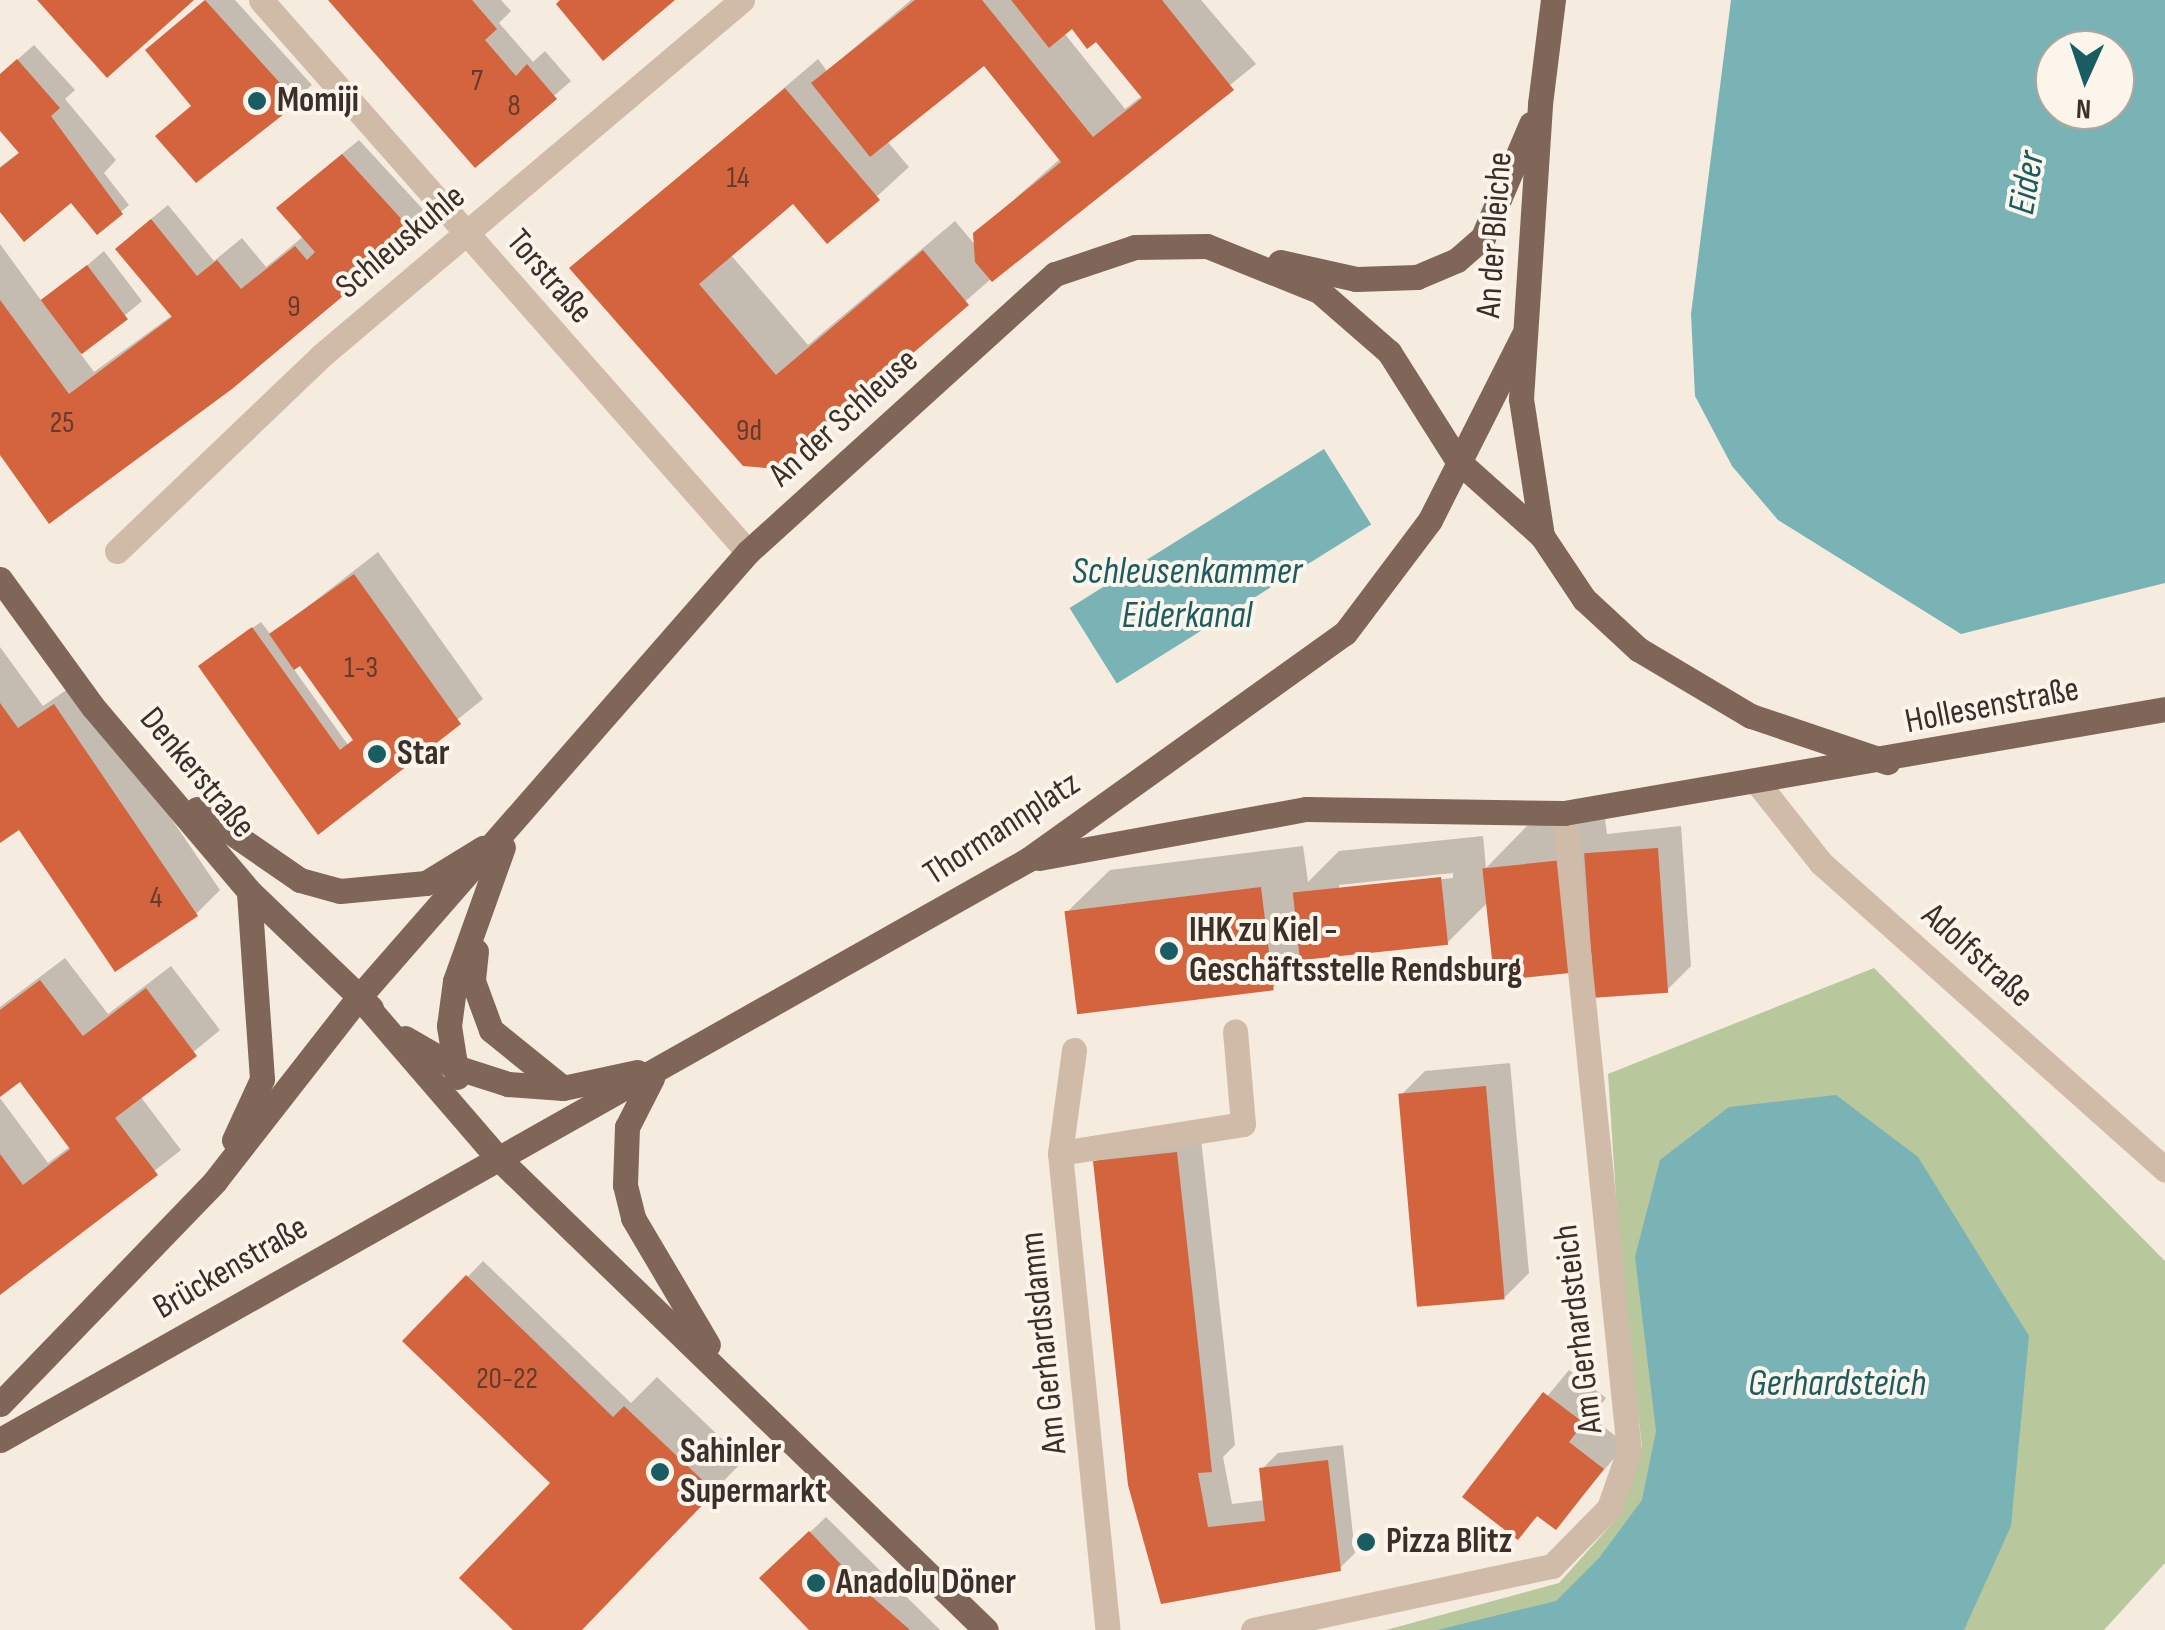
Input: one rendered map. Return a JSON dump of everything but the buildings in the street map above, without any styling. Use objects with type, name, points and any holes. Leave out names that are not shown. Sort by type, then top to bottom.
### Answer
[{"type":"main road","name":"An der Bleiche","points":[[1458,462],[1523,336],[1540,104],[1554,0]]},
{"type":"main road","points":[[1207,246],[1356,279],[1417,277],[1458,260],[1483,237],[1540,104]]},
{"type":"main road","name":"An der Schleuse","points":[[359,997],[508,833],[748,552],[1055,274],[1134,247],[1207,246],[1319,292],[1389,352],[1458,462]]},
{"type":"main road","points":[[1523,336],[1525,447],[1542,536]]},
{"type":"main road","name":"Hollesenstraße","points":[[1458,462],[1542,536],[1584,599],[1638,649],[1751,716],[1887,762],[2165,709]]},
{"type":"main road","name":"Thormannplatz","points":[[489,1148],[660,1072],[1030,860],[1345,633],[1401,563],[1458,462]]},
{"type":"main road","name":"Denkerstraße","points":[[0,579],[93,706],[162,782],[249,891],[359,997]]},
{"type":"main road","points":[[1030,860],[1306,810],[1564,813],[1887,762]]},
{"type":"main road","points":[[162,782],[264,858],[300,880],[340,891],[426,883],[508,833]]},
{"type":"main road","points":[[489,1148],[454,1068],[449,1026],[455,981],[508,833]]},
{"type":"main road","points":[[215,1182],[262,1079],[262,1016],[249,891]]},
{"type":"main road","points":[[480,904],[473,981],[491,1030],[563,1088]]},
{"type":"main road","points":[[359,997],[401,1036],[454,1068],[508,1084],[563,1088],[660,1072]]},
{"type":"main road","points":[[359,997],[489,1148],[720,1367],[986,1630]]},
{"type":"main road","name":"Brückenstraße","points":[[3,1393],[129,1263],[215,1182],[359,997]]},
{"type":"main road","points":[[660,1072],[626,1127],[629,1202],[720,1367]]},
{"type":"main road","name":"Brückenstraße","points":[[0,1440],[489,1148]]},
{"type":"street","name":"Torstraße","points":[[261,0],[748,552]]},
{"type":"street","name":"Schleuskuhle","points":[[117,550],[322,356],[742,0]]},
{"type":"street","name":"Adolfstraße","points":[[1756,781],[1821,863],[2165,1170]]},
{"type":"street","name":"Am Gerhardsteich","points":[[1253,1630],[1552,1566],[1610,1508],[1628,1451],[1584,1058],[1564,813]]},
{"type":"street","points":[[1060,1152],[1242,1124],[1235,1031]]},
{"type":"street","name":"Am Gerhardsdamm","points":[[1074,1050],[1060,1152],[1108,1630]]},
{"type":"green space","points":[[1874,968],[2165,1261],[2165,1563],[2104,1630],[1386,1630],[1559,1583],[1618,1517],[1642,1446],[1621,1274],[1608,1074]]},
{"type":"water","name":"Eider","points":[[1731,0],[2165,0],[2165,583],[1961,634],[1778,520],[1732,466],[1695,396],[1691,314]]},
{"type":"water","name":"Schleusenkammer Eiderkanal","points":[[1324,449],[1371,524],[1117,683],[1070,608]]},
{"type":"water","name":"Gerhardsteich","points":[[1836,1095],[1918,1157],[2029,1336],[2011,1526],[1964,1630],[1437,1630],[1556,1601],[1599,1558],[1642,1500],[1656,1431],[1635,1257],[1660,1160],[1729,1107]]},
{"type":"place","name":"Momiji","points":[[257,101]]},
{"type":"place","name":"Star","points":[[377,754]]},
{"type":"place","name":"IHK zu Kiel - Geschäftsstelle Rendsburg","points":[[1169,951]]},
{"type":"place","name":"Sahinler Supermarkt","points":[[660,1472]]},
{"type":"place","name":"Pizza Blitz","points":[[1366,1542]]},
{"type":"place","name":"Anadolu Döner","points":[[816,1583]]}]
